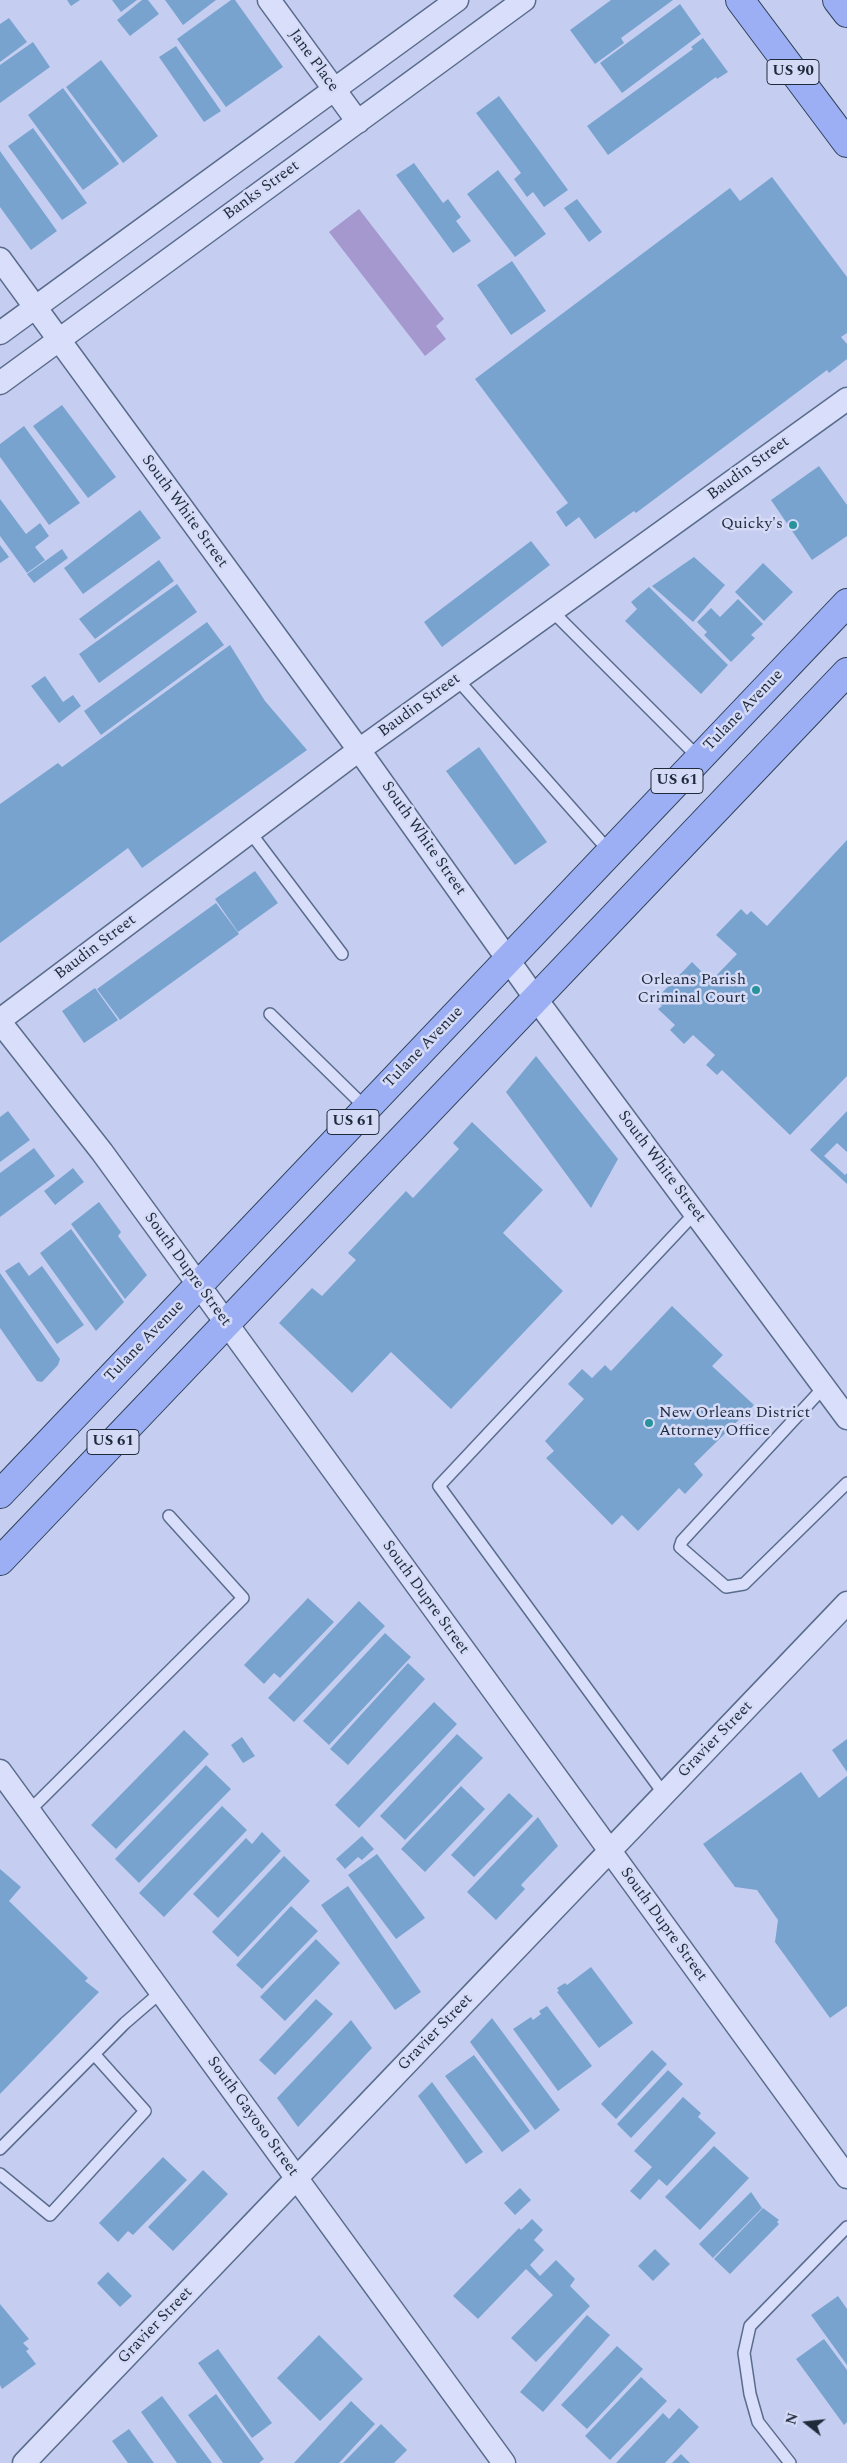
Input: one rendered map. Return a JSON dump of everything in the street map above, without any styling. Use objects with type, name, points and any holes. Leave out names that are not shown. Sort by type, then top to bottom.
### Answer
[{"type":"main road","name":"US 90","points":[[740,0],[845,138]]},
{"type":"main road","points":[[837,0],[847,13]]},
{"type":"main road","name":"Tulane Avenue","points":[[0,1494],[847,603]]},
{"type":"main road","name":"US 61","points":[[0,1561],[847,672]]},
{"type":"street","name":"Jane Place","points":[[269,0],[358,122]]},
{"type":"street","points":[[0,333],[457,0]]},
{"type":"street","name":"Banks Street","points":[[0,383],[521,1]]},
{"type":"street","name":"South White Street","points":[[0,260],[359,750],[508,960],[847,1418]]},
{"type":"street","name":"Baudin Street","points":[[0,1021],[359,750],[847,399]]},
{"type":"street","name":"South Dupre Street","points":[[0,1021],[102,1152],[609,1852],[847,2176]]},
{"type":"street","name":"Gravier Street","points":[[24,2463],[847,1603]]},
{"type":"street","name":"South Gayoso Street","points":[[0,1771],[504,2463]]},
{"type":"lane","points":[[552,611],[699,758]]},
{"type":"lane","points":[[457,679],[610,852]]},
{"type":"lane","points":[[250,832],[342,954]]},
{"type":"lane","points":[[270,1014],[366,1108]]},
{"type":"lane","points":[[664,1794],[439,1486],[695,1213]]},
{"type":"lane","points":[[824,1387],[682,1540],[680,1547],[726,1587],[744,1584],[847,1482]]},
{"type":"lane","points":[[29,1810],[243,1598],[169,1516]]},
{"type":"lane","points":[[0,2149],[94,2054],[161,1992]]},
{"type":"lane","points":[[0,2174],[50,2215],[145,2111],[94,2054]]},
{"type":"lane","points":[[790,2463],[758,2422],[750,2394],[744,2353],[750,2326],[847,2227]]},
{"type":"shaded area","points":[[359,209],[444,319],[436,326],[446,339],[425,356],[329,232]]},
{"type":"building","points":[[67,0],[80,0],[71,6]]},
{"type":"building","points":[[112,0],[137,0],[121,12]]},
{"type":"building","points":[[142,0],[148,0],[159,14],[130,36],[117,20]]},
{"type":"building","points":[[165,0],[216,0],[183,25]]},
{"type":"building","points":[[231,0],[235,0],[283,67],[226,107],[177,39]]},
{"type":"building","points":[[611,0],[673,0],[621,38],[624,43],[595,64],[570,30]]},
{"type":"building","points":[[680,4],[701,34],[622,93],[600,63]]},
{"type":"building","points":[[9,18],[27,42],[0,62],[0,24]]},
{"type":"building","points":[[703,38],[728,72],[717,79],[716,77],[608,155],[587,126],[693,49],[691,47]]},
{"type":"building","points":[[33,42],[50,67],[0,103],[0,65]]},
{"type":"building","points":[[176,46],[221,111],[204,122],[159,57]]},
{"type":"building","points":[[101,60],[158,136],[123,163],[66,87]]},
{"type":"building","points":[[63,88],[119,164],[83,190],[28,115]]},
{"type":"building","points":[[499,96],[568,190],[544,207],[533,192],[527,197],[514,179],[521,173],[476,113]]},
{"type":"building","points":[[33,128],[87,203],[62,220],[8,146]]},
{"type":"building","points":[[0,151],[57,231],[31,250],[0,207]]},
{"type":"building","points":[[414,163],[443,203],[448,199],[461,217],[456,221],[471,241],[453,253],[396,175]]},
{"type":"building","points":[[498,170],[546,234],[515,257],[467,194]]},
{"type":"building","points":[[772,177],[847,277],[847,333],[841,337],[847,344],[847,359],[829,373],[827,370],[636,513],[634,511],[595,539],[579,517],[566,527],[556,512],[568,503],[475,379],[730,188],[740,201]]},
{"type":"building","points":[[577,199],[602,232],[589,242],[564,208]]},
{"type":"building","points":[[512,261],[546,311],[511,335],[477,285]]},
{"type":"building","points":[[62,405],[116,477],[88,498],[33,426]]},
{"type":"building","points":[[24,426],[80,503],[49,525],[0,457],[0,444]]},
{"type":"building","points":[[819,466],[847,505],[847,536],[812,560],[771,500]]},
{"type":"building","points":[[0,499],[26,534],[40,523],[49,536],[35,547],[45,560],[27,573],[0,536]]},
{"type":"building","points":[[140,510],[161,538],[83,594],[64,568]]},
{"type":"building","points":[[531,541],[550,565],[442,647],[424,622]]},
{"type":"building","points":[[0,545],[9,557],[0,563]]},
{"type":"building","points":[[62,549],[68,558],[34,583],[27,574]]},
{"type":"building","points":[[694,557],[725,585],[693,622],[652,586]]},
{"type":"building","points":[[159,560],[174,581],[95,639],[79,619]]},
{"type":"building","points":[[763,563],[793,592],[764,621],[735,592]]},
{"type":"building","points":[[177,584],[197,612],[99,683],[79,654]]},
{"type":"building","points":[[649,587],[728,665],[701,694],[625,621],[637,609],[631,602]]},
{"type":"building","points":[[738,599],[763,624],[751,635],[755,638],[731,662],[704,635],[707,632],[697,622],[711,608],[720,617]]},
{"type":"building","points":[[207,622],[224,645],[101,735],[84,711]]},
{"type":"building","points":[[230,645],[265,701],[307,750],[142,868],[128,848],[0,943],[0,804],[58,763],[62,767]]},
{"type":"building","points":[[45,676],[63,702],[73,695],[81,706],[59,723],[31,686]]},
{"type":"building","points":[[479,747],[547,842],[515,865],[446,771]]},
{"type":"building","name":"Orleans Parish Criminal Court","points":[[847,840],[847,1076],[790,1135],[722,1070],[717,1075],[706,1065],[715,1055],[693,1035],[684,1044],[670,1030],[675,1025],[658,1009],[662,1006],[655,1000],[692,962],[711,981],[737,954],[716,935],[741,909],[747,915],[751,911],[767,926]]},
{"type":"building","points":[[255,871],[278,903],[238,932],[215,899]]},
{"type":"building","points":[[216,903],[239,934],[120,1020],[97,989]]},
{"type":"building","points":[[95,988],[118,1020],[84,1043],[62,1011]]},
{"type":"building","points":[[536,1056],[618,1159],[591,1208],[506,1092]]},
{"type":"building","points":[[8,1111],[30,1140],[0,1162],[0,1117]]},
{"type":"building","points":[[847,1111],[847,1152],[837,1143],[824,1156],[845,1175],[847,1173],[847,1184],[810,1150]]},
{"type":"building","points":[[472,1122],[543,1190],[503,1233],[563,1291],[451,1409],[391,1352],[352,1393],[279,1323],[312,1288],[322,1296],[356,1260],[348,1253],[406,1191],[413,1198],[459,1149],[453,1143]]},
{"type":"building","points":[[34,1148],[55,1176],[0,1217],[0,1173]]},
{"type":"building","points":[[73,1168],[84,1182],[55,1205],[44,1191]]},
{"type":"building","points":[[99,1202],[121,1232],[118,1236],[147,1275],[125,1299],[71,1224]]},
{"type":"building","points":[[71,1229],[124,1302],[96,1331],[40,1253]]},
{"type":"building","points":[[19,1262],[29,1276],[42,1266],[84,1325],[57,1344],[5,1271]]},
{"type":"building","points":[[0,1273],[60,1359],[58,1365],[42,1382],[37,1381],[0,1328]]},
{"type":"building","name":"New Orleans District Attorney Office","points":[[672,1306],[723,1355],[712,1366],[754,1405],[694,1464],[703,1475],[685,1494],[679,1488],[638,1531],[622,1515],[612,1525],[546,1458],[554,1451],[545,1441],[584,1399],[568,1384],[582,1369],[592,1378],[605,1365],[611,1371]]},
{"type":"building","points":[[308,1598],[334,1622],[280,1678],[274,1673],[264,1684],[244,1665]]},
{"type":"building","points":[[359,1601],[385,1626],[294,1722],[268,1698]]},
{"type":"building","points":[[385,1633],[411,1657],[329,1745],[303,1721]]},
{"type":"building","points":[[408,1663],[425,1679],[348,1765],[330,1749]]},
{"type":"building","points":[[434,1702],[457,1724],[359,1828],[335,1805]]},
{"type":"building","points":[[184,1730],[209,1754],[116,1849],[91,1825]]},
{"type":"building","points":[[457,1734],[483,1758],[405,1840],[380,1816]]},
{"type":"building","points":[[242,1737],[255,1756],[243,1763],[231,1745]]},
{"type":"building","points":[[847,1739],[847,1772],[832,1750]]},
{"type":"building","points":[[206,1765],[231,1789],[139,1883],[115,1859]]},
{"type":"building","points":[[801,1772],[819,1798],[847,1776],[847,2006],[830,2018],[775,1942],[778,1920],[757,1890],[735,1887],[703,1844]]},
{"type":"building","points":[[461,1786],[485,1809],[425,1872],[401,1849]]},
{"type":"building","points":[[509,1793],[533,1816],[474,1877],[451,1855]]},
{"type":"building","points":[[222,1806],[247,1830],[164,1917],[139,1893]]},
{"type":"building","points":[[538,1817],[558,1846],[521,1885],[525,1889],[496,1920],[467,1892]]},
{"type":"building","points":[[262,1832],[281,1851],[218,1918],[193,1894],[246,1838],[252,1844]]},
{"type":"building","points":[[362,1836],[374,1849],[362,1860],[358,1857],[345,1869],[336,1859]]},
{"type":"building","points":[[377,1854],[425,1918],[396,1939],[348,1875]]},
{"type":"building","points":[[284,1856],[310,1881],[238,1957],[212,1932]]},
{"type":"building","points":[[0,1869],[21,1887],[9,1901],[88,1978],[85,1981],[99,1992],[0,2094]]},
{"type":"building","points":[[348,1886],[421,1992],[395,2010],[321,1905]]},
{"type":"building","points":[[291,1906],[318,1931],[262,1989],[236,1965]]},
{"type":"building","points":[[316,1939],[340,1963],[285,2021],[260,1997]]},
{"type":"building","points":[[591,1967],[633,2023],[599,2048],[557,1992],[559,1991],[557,1988],[565,1983],[567,1985]]},
{"type":"building","points":[[316,1999],[333,2014],[275,2075],[259,2060]]},
{"type":"building","points":[[547,2006],[592,2066],[558,2091],[513,2029],[531,2017],[533,2020],[541,2014],[539,2011]]},
{"type":"building","points":[[492,2018],[560,2110],[535,2130],[470,2042]]},
{"type":"building","points":[[351,2020],[372,2048],[298,2127],[277,2098]]},
{"type":"building","points":[[652,2050],[667,2064],[616,2119],[601,2104]]},
{"type":"building","points":[[474,2055],[530,2131],[502,2152],[445,2076]]},
{"type":"building","points":[[668,2070],[683,2084],[631,2138],[617,2124]]},
{"type":"building","points":[[432,2082],[483,2152],[466,2164],[418,2096]]},
{"type":"building","points":[[683,2097],[701,2113],[698,2117],[716,2133],[667,2186],[659,2179],[640,2200],[630,2191],[652,2167],[634,2151]]},
{"type":"building","points":[[714,2146],[749,2178],[700,2230],[665,2197]]},
{"type":"building","points":[[163,2157],[187,2180],[133,2235],[128,2231],[118,2242],[99,2223]]},
{"type":"building","points":[[203,2170],[228,2194],[173,2251],[148,2227]]},
{"type":"building","points":[[520,2188],[531,2200],[515,2215],[504,2203]]},
{"type":"building","points":[[751,2192],[762,2208],[713,2258],[699,2244]]},
{"type":"building","points":[[763,2208],[779,2220],[777,2222],[779,2224],[730,2274],[714,2259]]},
{"type":"building","points":[[532,2219],[543,2230],[534,2240],[544,2250],[530,2265],[540,2276],[556,2260],[575,2279],[570,2286],[590,2306],[536,2362],[511,2338],[553,2295],[526,2269],[478,2319],[453,2296],[519,2228],[521,2230]]},
{"type":"building","points":[[655,2249],[670,2264],[653,2281],[638,2266]]},
{"type":"building","points":[[108,2272],[132,2296],[120,2307],[97,2283]]},
{"type":"building","points":[[838,2296],[847,2309],[847,2365],[811,2315]]},
{"type":"building","points":[[0,2304],[29,2339],[23,2343],[29,2349],[26,2351],[36,2364],[2,2389],[0,2385]]},
{"type":"building","points":[[587,2315],[610,2335],[543,2412],[520,2392]]},
{"type":"building","points":[[319,2335],[363,2379],[320,2421],[277,2378]]},
{"type":"building","points":[[824,2339],[847,2370],[847,2422],[844,2425],[796,2359]]},
{"type":"building","points":[[617,2346],[643,2369],[587,2429],[561,2405]]},
{"type":"building","points":[[218,2349],[272,2423],[252,2438],[198,2363]]},
{"type":"building","points":[[641,2377],[667,2401],[610,2460],[585,2436]]},
{"type":"building","points":[[216,2394],[264,2459],[259,2463],[223,2463],[188,2415]]},
{"type":"building","points":[[162,2396],[212,2463],[177,2463],[141,2412]]},
{"type":"building","points":[[351,2401],[375,2424],[339,2463],[294,2463]]},
{"type":"building","points":[[679,2408],[699,2427],[665,2463],[616,2463],[663,2413],[669,2419]]},
{"type":"building","points":[[381,2424],[407,2450],[394,2463],[343,2463]]},
{"type":"building","points":[[129,2429],[154,2463],[128,2463],[112,2441]]},
{"type":"building","points":[[681,2454],[690,2463],[672,2463]]},
{"type":"place","name":"Quicky's","points":[[793,525]]},
{"type":"place","name":"Orleans Parish Criminal Court","points":[[756,990]]},
{"type":"place","name":"New Orleans District Attorney Office","points":[[649,1423]]}]
